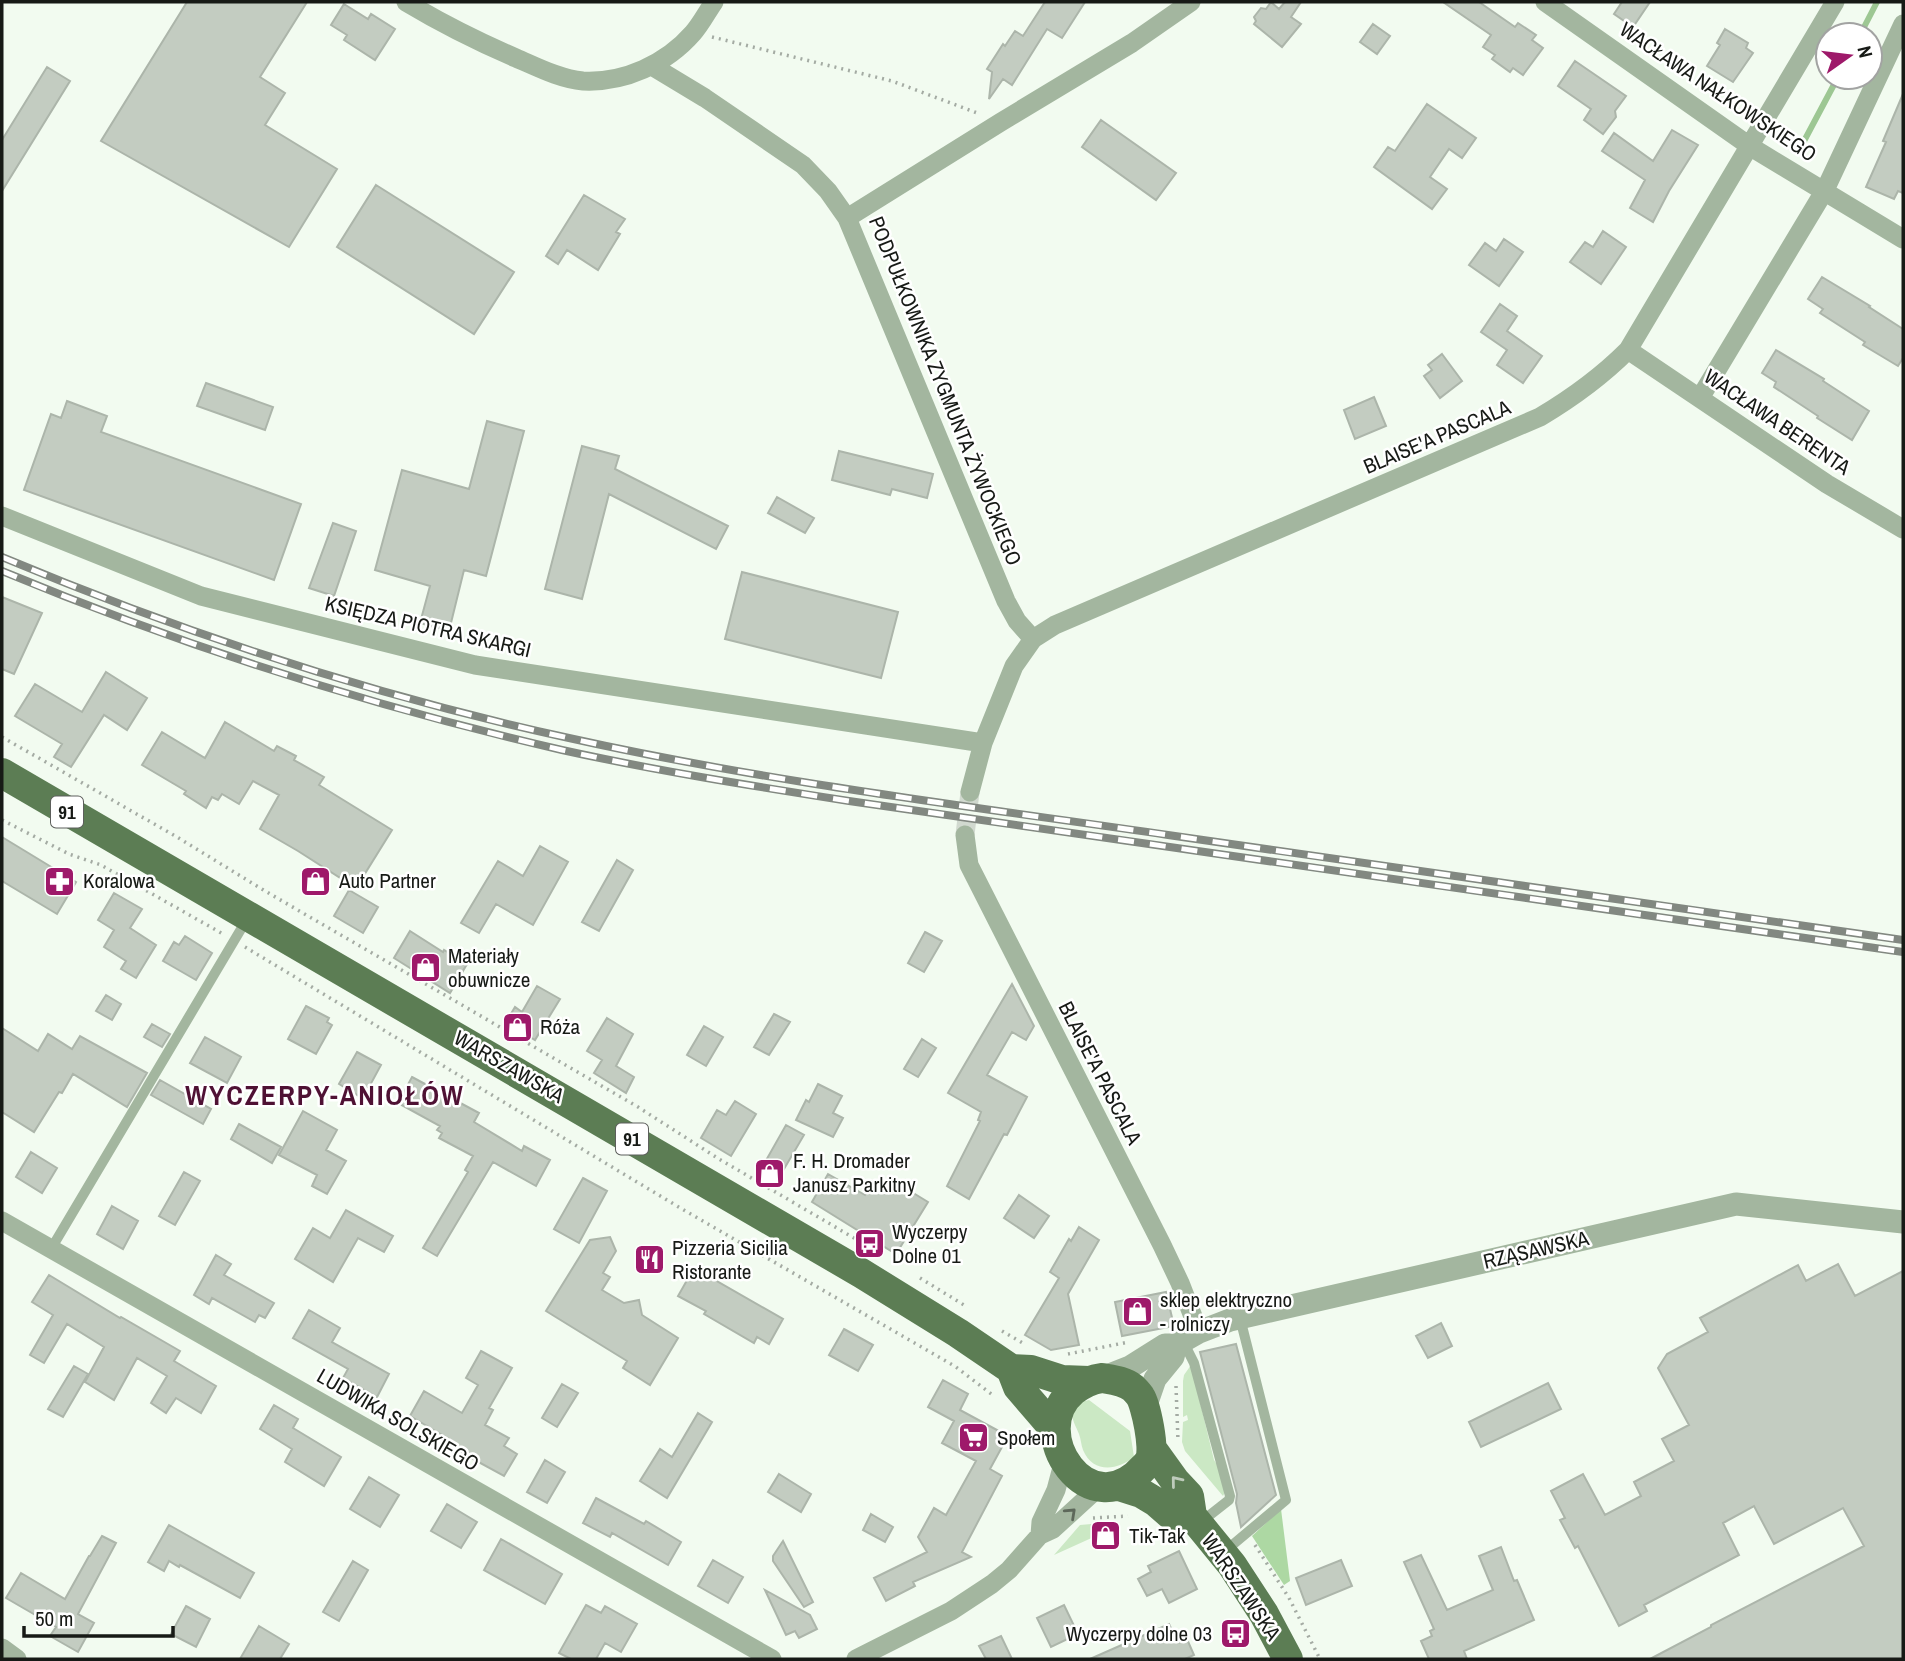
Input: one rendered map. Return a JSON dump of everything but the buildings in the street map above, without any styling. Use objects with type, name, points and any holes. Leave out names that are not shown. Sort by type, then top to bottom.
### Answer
[{"type":"main road","name":"WARSZAWSKA","points":[[2,774],[241,928],[861,1273],[1011,1369],[1031,1370],[1062,1380],[1096,1379]]},
{"type":"main road","name":"WARSZAWSKA","points":[[1011,1369],[1018,1387],[1055,1430]]},
{"type":"main road","name":"91","points":[[1096,1379],[1116,1380],[1134,1389],[1145,1408]]},
{"type":"main road","points":[[1055,1430],[1055,1418],[1068,1395],[1096,1379]]},
{"type":"main road","points":[[1109,1486],[1142,1469],[1150,1459],[1166,1448],[1145,1408]]},
{"type":"main road","name":"91","points":[[1055,1430],[1064,1460],[1071,1471],[1089,1484],[1109,1486]]},
{"type":"main road","name":"WARSZAWSKA","points":[[1166,1448],[1175,1481],[1189,1496],[1195,1520],[1223,1553],[1264,1614],[1288,1659]]},
{"type":"main road","name":"WARSZAWSKA","points":[[1109,1486],[1141,1493],[1171,1514],[1195,1520]]},
{"type":"street","points":[[406,2],[491,47],[554,74],[581,80],[616,79],[652,66],[671,54],[693,32],[714,2]]},
{"type":"street","name":"PODPUŁKOWNIKA ZYGMUNTA ŻYWOCKIEGO","points":[[1033,639],[1017,621],[1006,601],[847,218],[1132,43],[1191,2]]},
{"type":"street","name":"WACŁAWA NAŁKOWSKIEGO","points":[[1545,2],[1751,147],[1903,239]]},
{"type":"street","name":"BLAISE'A PASCALA","points":[[970,792],[983,743],[1014,666],[1033,639],[1055,625],[1540,417],[1588,386],[1628,350],[1835,2]]},
{"type":"street","points":[[1700,398],[1825,190],[1903,24]]},
{"type":"street","points":[[652,66],[705,98],[803,165],[828,191],[847,218]]},
{"type":"street","name":"WACŁAWA BERENTA","points":[[1628,350],[1827,484],[1903,529]]},
{"type":"street","name":"KSIĘDZA PIOTRA SKARGI","points":[[2,516],[201,596],[475,665],[983,743]]},
{"type":"street","name":"BLAISE'A PASCALA","points":[[965,835],[969,865],[1180,1283],[1186,1339]]},
{"type":"street","name":"RZĄSAWSKA","points":[[1096,1379],[1130,1367],[1165,1345],[1240,1318],[1736,1204],[1903,1222]]},
{"type":"street","name":"LUDWIKA SOLSKIEGO","points":[[2,1221],[772,1659]]},
{"type":"street","points":[[1145,1408],[1155,1379],[1186,1339]]},
{"type":"street","points":[[1040,1535],[1041,1522],[1056,1490],[1064,1460]]},
{"type":"street","points":[[856,1659],[973,1597],[1009,1570],[1040,1535],[1053,1529],[1109,1486]]},
{"type":"street","points":[[2,1648],[17,1659]]},
{"type":"lane","points":[[51,1249],[241,928]]},
{"type":"lane","points":[[1223,1553],[1286,1500],[1240,1318]]},
{"type":"lane","points":[[1186,1339],[1230,1496],[1225,1504],[1195,1520]]},
{"type":"path","points":[[693,32],[892,81],[1001,122]]},
{"type":"path","points":[[2,737],[638,1107],[719,1159],[869,1247]]},
{"type":"path","points":[[2,820],[69,854],[101,865],[241,928],[677,1206],[946,1361],[998,1400]]},
{"type":"path","points":[[910,1272],[971,1310]]},
{"type":"path","points":[[1001,1330],[1032,1349]]},
{"type":"path","points":[[1056,1356],[1140,1340]]},
{"type":"path","points":[[1166,1448],[1177,1388],[1173,1379]]},
{"type":"path","points":[[1087,1519],[1128,1516]]},
{"type":"path","points":[[1247,1533],[1289,1598],[1320,1659]]},
{"type":"green space","points":[[1191,1365],[1214,1460],[1220,1469],[1225,1492],[1223,1496],[1185,1451],[1182,1442],[1183,1422],[1188,1420],[1187,1415],[1183,1417],[1183,1381]]},
{"type":"green space","points":[[1089,1400],[1130,1431],[1134,1457],[1113,1467],[1099,1466],[1087,1458],[1072,1413],[1081,1402]]},
{"type":"green space","points":[[1281,1509],[1290,1581],[1284,1585],[1252,1536]]},
{"type":"green space","points":[[1103,1523],[1107,1531],[1054,1555],[1080,1525]]},
{"type":"waterway","points":[[1867,21],[1877,2]]},
{"type":"waterway","points":[[1803,143],[1831,91]]},
{"type":"tunnel","points":[[965,835],[970,792]]},
{"type":"railway","points":[[2,557],[141,612],[353,683],[496,721],[643,754],[868,792],[1903,940]]},
{"type":"railway","points":[[2,571],[208,649],[348,694],[490,733],[598,758],[849,801],[1903,952]]},
{"type":"place","name":"Koralowa","points":[[60,881]]},
{"type":"place","name":"Auto Partner","points":[[316,881]]},
{"type":"place","name":"Materiały obuwnicze","points":[[425,968]]},
{"type":"place","name":"Róża","points":[[517,1027]]},
{"type":"place","name":"F. H. Dromader Janusz Parkitny","points":[[770,1173]]},
{"type":"place","name":"Wyczerpy Dolne 01","points":[[869,1244]]},
{"type":"place","name":"Pizzeria Sicilia Ristorante","points":[[649,1260]]},
{"type":"place","name":"sklep elektryczno - rolniczy","points":[[1137,1312]]},
{"type":"place","name":"Społem","points":[[974,1438]]},
{"type":"place","name":"Tik-Tak","points":[[1106,1536]]},
{"type":"place","name":"Wyczerpy dolne 03","points":[[1235,1634]]},
{"type":"district","name":"WYCZERPY-ANIOŁÓW","points":[[325,1095]]}]
